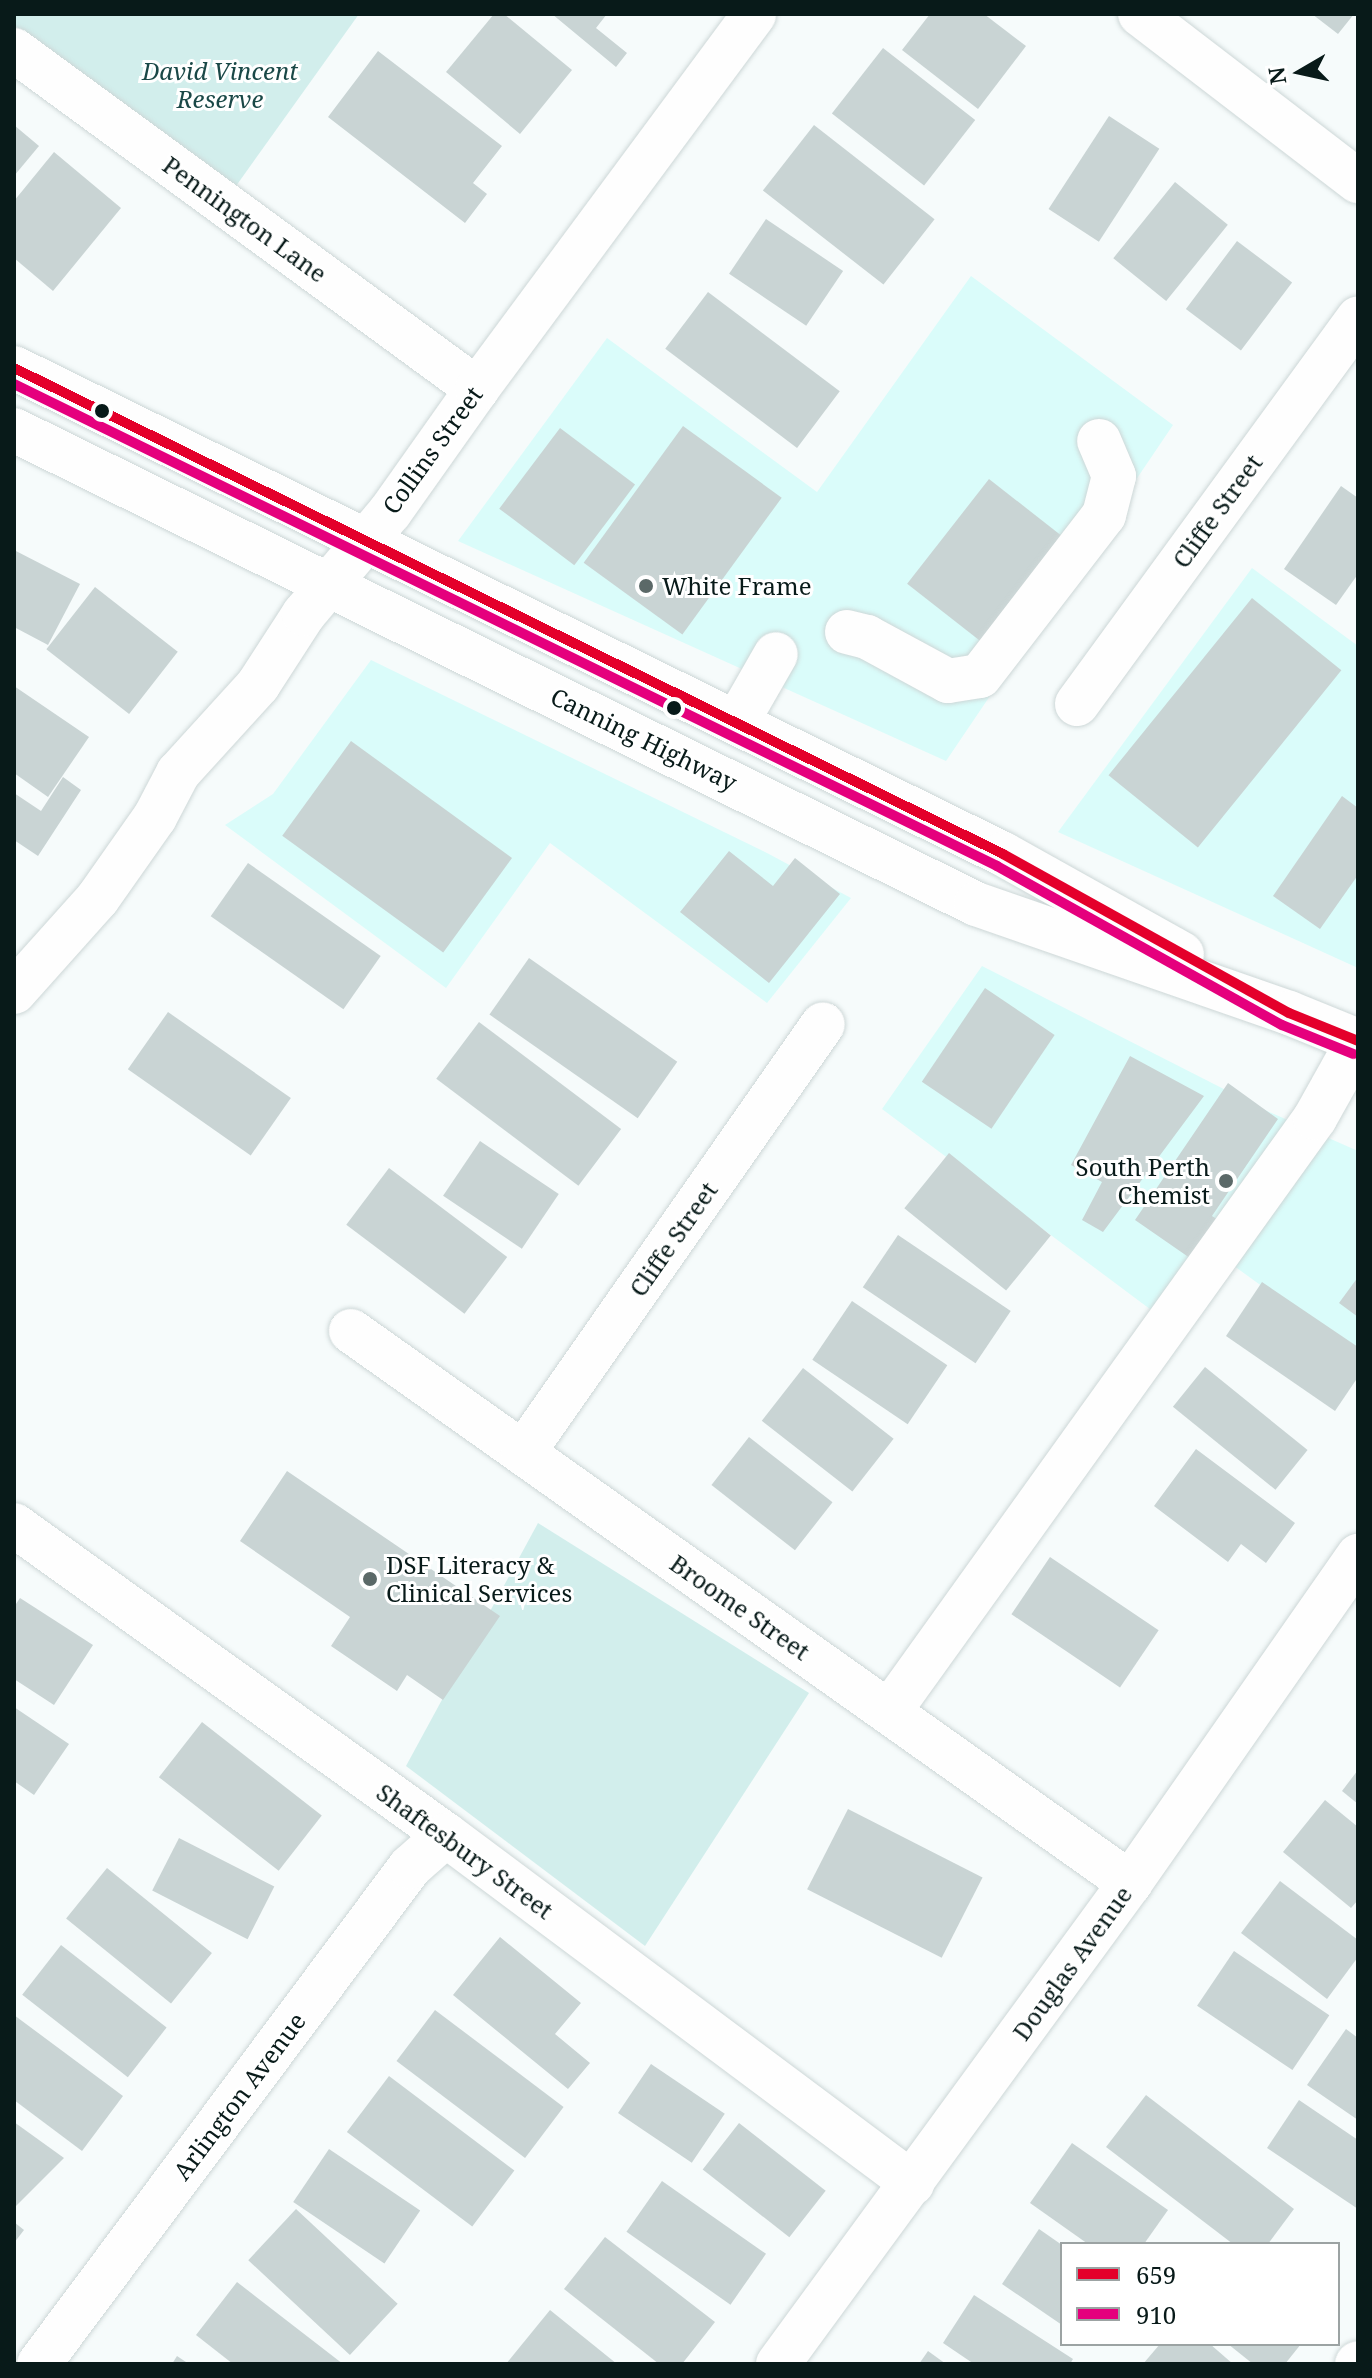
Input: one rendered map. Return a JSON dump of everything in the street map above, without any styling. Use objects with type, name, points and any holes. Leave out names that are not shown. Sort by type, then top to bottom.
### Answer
[{"type":"main road","name":"Collins Street","points":[[14,992],[98,898],[155,817],[178,773],[258,685],[326,586],[390,512],[754,14]]},
{"type":"main road","points":[[1140,14],[1358,181]]},
{"type":"main road","name":"Pennington Lane","points":[[14,50],[477,389]]},
{"type":"main road","name":"Cliffe Street","points":[[1077,704],[1358,318]]},
{"type":"main road","name":"Canning Highway","points":[[14,368],[1003,854],[1289,1013]]},
{"type":"main road","name":"Canning Highway","points":[[14,430],[976,904],[1289,1013],[1358,1041]]},
{"type":"main road","points":[[847,632],[867,637],[948,681],[980,676],[1104,515],[1114,476],[1099,441]]},
{"type":"main road","points":[[737,722],[776,654]]},
{"type":"main road","name":"Cliffe Street","points":[[523,1453],[823,1024]]},
{"type":"main road","points":[[889,1712],[1315,1118],[1358,1041]]},
{"type":"main road","name":"Broome Street","points":[[351,1331],[1130,1883]]},
{"type":"main road","name":"Shaftesbury Street","points":[[14,1525],[446,1835],[912,2183]]},
{"type":"main road","name":"Douglas Avenue","points":[[778,2364],[1130,1883],[1358,1556]]},
{"type":"main road","name":"Arlington Avenue","points":[[39,2364],[410,1867],[446,1835]]},
{"type":"shaded area","points":[[971,276],[1173,425],[946,761],[458,541],[607,338],[817,492]]},
{"type":"shaded area","points":[[1252,568],[1358,646],[1358,968],[1058,832]]},
{"type":"shaded area","points":[[371,660],[767,853],[851,898],[767,1003],[550,843],[446,988],[225,825],[273,794]]},
{"type":"shaded area","points":[[982,966],[1267,1111],[1358,1151],[1358,1356],[1230,1263],[1178,1330],[882,1109]]},
{"type":"green space","name":"David Vincent Reserve","points":[[14,14],[359,14],[236,186],[14,25]]},
{"type":"green space","points":[[538,1523],[809,1693],[645,1946],[406,1766]]},
{"type":"building","points":[[494,14],[504,14],[572,70],[520,134],[446,72]]},
{"type":"building","points":[[552,14],[607,14],[596,28],[627,53],[616,67]]},
{"type":"building","points":[[930,14],[984,14],[1026,46],[978,109],[902,50]]},
{"type":"building","points":[[1312,14],[1354,14],[1338,34]]},
{"type":"building","points":[[883,48],[975,120],[924,185],[832,113]]},
{"type":"building","points":[[378,51],[502,146],[473,183],[487,194],[465,223],[328,117]]},
{"type":"building","points":[[1109,116],[1159,149],[1099,242],[1049,209]]},
{"type":"building","points":[[14,125],[39,146],[14,176]]},
{"type":"building","points":[[814,125],[935,219],[883,285],[763,190]]},
{"type":"building","points":[[54,152],[121,208],[53,291],[14,258],[14,201]]},
{"type":"building","points":[[1175,182],[1228,225],[1166,301],[1113,258]]},
{"type":"building","points":[[766,219],[843,271],[806,326],[729,274]]},
{"type":"building","points":[[1237,241],[1292,283],[1241,350],[1186,309]]},
{"type":"building","points":[[708,292],[840,391],[797,448],[665,349]]},
{"type":"building","points":[[683,426],[782,498],[682,634],[584,563]]},
{"type":"building","points":[[560,428],[635,485],[574,565],[499,509]]},
{"type":"building","points":[[989,479],[1072,544],[990,648],[907,584]]},
{"type":"building","points":[[1341,486],[1358,498],[1358,574],[1336,605],[1284,569]]},
{"type":"building","points":[[14,550],[80,584],[48,645],[14,627]]},
{"type":"building","points":[[95,587],[178,652],[129,714],[46,649]]},
{"type":"building","points":[[1252,598],[1341,670],[1198,848],[1109,775]]},
{"type":"building","points":[[14,686],[89,737],[48,797],[14,773]]},
{"type":"building","points":[[351,741],[512,858],[443,953],[282,836]]},
{"type":"building","points":[[63,777],[81,790],[38,856],[14,840],[14,793],[41,811]]},
{"type":"building","points":[[1342,796],[1358,808],[1358,875],[1320,929],[1273,896]]},
{"type":"building","points":[[729,851],[773,886],[795,858],[840,894],[769,983],[680,912]]},
{"type":"building","points":[[248,863],[381,956],[343,1009],[211,916]]},
{"type":"building","points":[[529,958],[677,1062],[638,1118],[489,1015]]},
{"type":"building","points":[[985,988],[1055,1035],[991,1129],[922,1082]]},
{"type":"building","points":[[168,1012],[291,1098],[251,1155],[128,1069]]},
{"type":"building","points":[[479,1022],[621,1129],[578,1186],[436,1079]]},
{"type":"building","points":[[1130,1056],[1204,1096],[1103,1232],[1082,1220],[1102,1182],[1071,1165]]},
{"type":"building","points":[[1228,1083],[1278,1119],[1212,1216],[1227,1226],[1200,1265],[1135,1220]]},
{"type":"building","points":[[480,1141],[559,1194],[522,1249],[443,1196]]},
{"type":"building","points":[[949,1153],[1051,1235],[1006,1291],[904,1208]]},
{"type":"building","points":[[389,1168],[507,1257],[464,1314],[346,1225]]},
{"type":"building","points":[[898,1235],[1011,1311],[976,1363],[863,1287]]},
{"type":"building","points":[[1358,1277],[1358,1317],[1339,1303]]},
{"type":"building","points":[[1262,1282],[1358,1347],[1358,1377],[1335,1411],[1226,1336]]},
{"type":"building","points":[[852,1301],[947,1365],[908,1424],[812,1360]]},
{"type":"building","points":[[1205,1367],[1308,1450],[1275,1490],[1173,1407]]},
{"type":"building","points":[[803,1368],[894,1439],[852,1492],[762,1421]]},
{"type":"building","points":[[749,1437],[833,1502],[795,1550],[711,1485]]},
{"type":"building","points":[[1196,1449],[1295,1523],[1266,1563],[1241,1544],[1228,1562],[1154,1506]]},
{"type":"building","name":"DSF Literacy & Clinical Services","points":[[287,1471],[500,1616],[443,1700],[407,1675],[397,1691],[331,1646],[350,1617],[240,1541]]},
{"type":"building","points":[[1050,1557],[1159,1630],[1120,1687],[1011,1614]]},
{"type":"building","points":[[20,1598],[93,1645],[54,1705],[14,1679],[14,1607]]},
{"type":"building","points":[[14,1707],[69,1744],[34,1795],[14,1781]]},
{"type":"building","points":[[202,1722],[322,1816],[279,1871],[159,1777]]},
{"type":"building","points":[[1358,1770],[1358,1804],[1342,1791]]},
{"type":"building","points":[[1325,1800],[1358,1827],[1358,1900],[1351,1908],[1283,1852]]},
{"type":"building","points":[[848,1809],[983,1878],[942,1958],[807,1889]]},
{"type":"building","points":[[179,1838],[274,1887],[248,1939],[152,1891]]},
{"type":"building","points":[[107,1868],[212,1953],[171,2003],[66,1919]]},
{"type":"building","points":[[1280,1881],[1358,1940],[1358,1957],[1327,1999],[1241,1933]]},
{"type":"building","points":[[500,1937],[581,2003],[555,2034],[590,2063],[568,2089],[453,1995]]},
{"type":"building","points":[[61,1945],[167,2027],[128,2077],[22,1995]]},
{"type":"building","points":[[1234,1951],[1329,2015],[1292,2070],[1197,2006]]},
{"type":"building","points":[[435,2010],[564,2107],[525,2158],[396,2061]]},
{"type":"building","points":[[14,2015],[123,2096],[82,2151],[14,2100]]},
{"type":"building","points":[[1346,2029],[1358,2038],[1358,2120],[1307,2085]]},
{"type":"building","points":[[651,2064],[725,2114],[692,2163],[618,2113]]},
{"type":"building","points":[[389,2076],[514,2170],[472,2226],[347,2132]]},
{"type":"building","points":[[1146,2095],[1294,2209],[1269,2242],[1230,2242],[1106,2147]]},
{"type":"building","points":[[1299,2100],[1358,2140],[1358,2209],[1267,2148]]},
{"type":"building","points":[[14,2122],[64,2158],[14,2208]]},
{"type":"building","points":[[739,2123],[826,2191],[789,2237],[703,2169]]},
{"type":"building","points":[[1072,2143],[1168,2210],[1145,2242],[1085,2242],[1030,2203]]},
{"type":"building","points":[[329,2149],[420,2211],[384,2264],[293,2202]]},
{"type":"building","points":[[662,2181],[766,2254],[730,2305],[626,2232]]},
{"type":"building","points":[[296,2209],[398,2304],[350,2355],[248,2260]]},
{"type":"building","points":[[14,2222],[24,2230],[14,2243]]},
{"type":"building","points":[[1039,2229],[1060,2244],[1060,2324],[1002,2284]]},
{"type":"building","points":[[605,2237],[715,2322],[682,2364],[659,2364],[564,2289]]},
{"type":"building","points":[[237,2282],[343,2364],[233,2364],[196,2335]]},
{"type":"building","points":[[974,2295],[1073,2359],[1070,2364],[974,2364],[943,2343]]},
{"type":"building","points":[[550,2310],[617,2364],[506,2364]]},
{"type":"building","points":[[1158,2346],[1212,2346],[1233,2364],[1143,2364]]},
{"type":"building","points":[[1230,2346],[1299,2346],[1285,2364],[1253,2364]]},
{"type":"building","points":[[928,2351],[946,2364],[919,2364]]},
{"type":"building","points":[[177,2356],[189,2364],[172,2364]]},
{"type":"transit line","name":"659","points":[[14,368],[1003,854],[1289,1013],[1358,1041]]},
{"type":"transit line","name":"910","points":[[14,384],[997,866],[1282,1025],[1353,1054]]},
{"type":"place","name":"White Frame","points":[[646,586]]},
{"type":"place","name":"South Perth Chemist","points":[[1226,1181]]},
{"type":"place","name":"DSF Literacy & Clinical Services","points":[[370,1579]]}]
